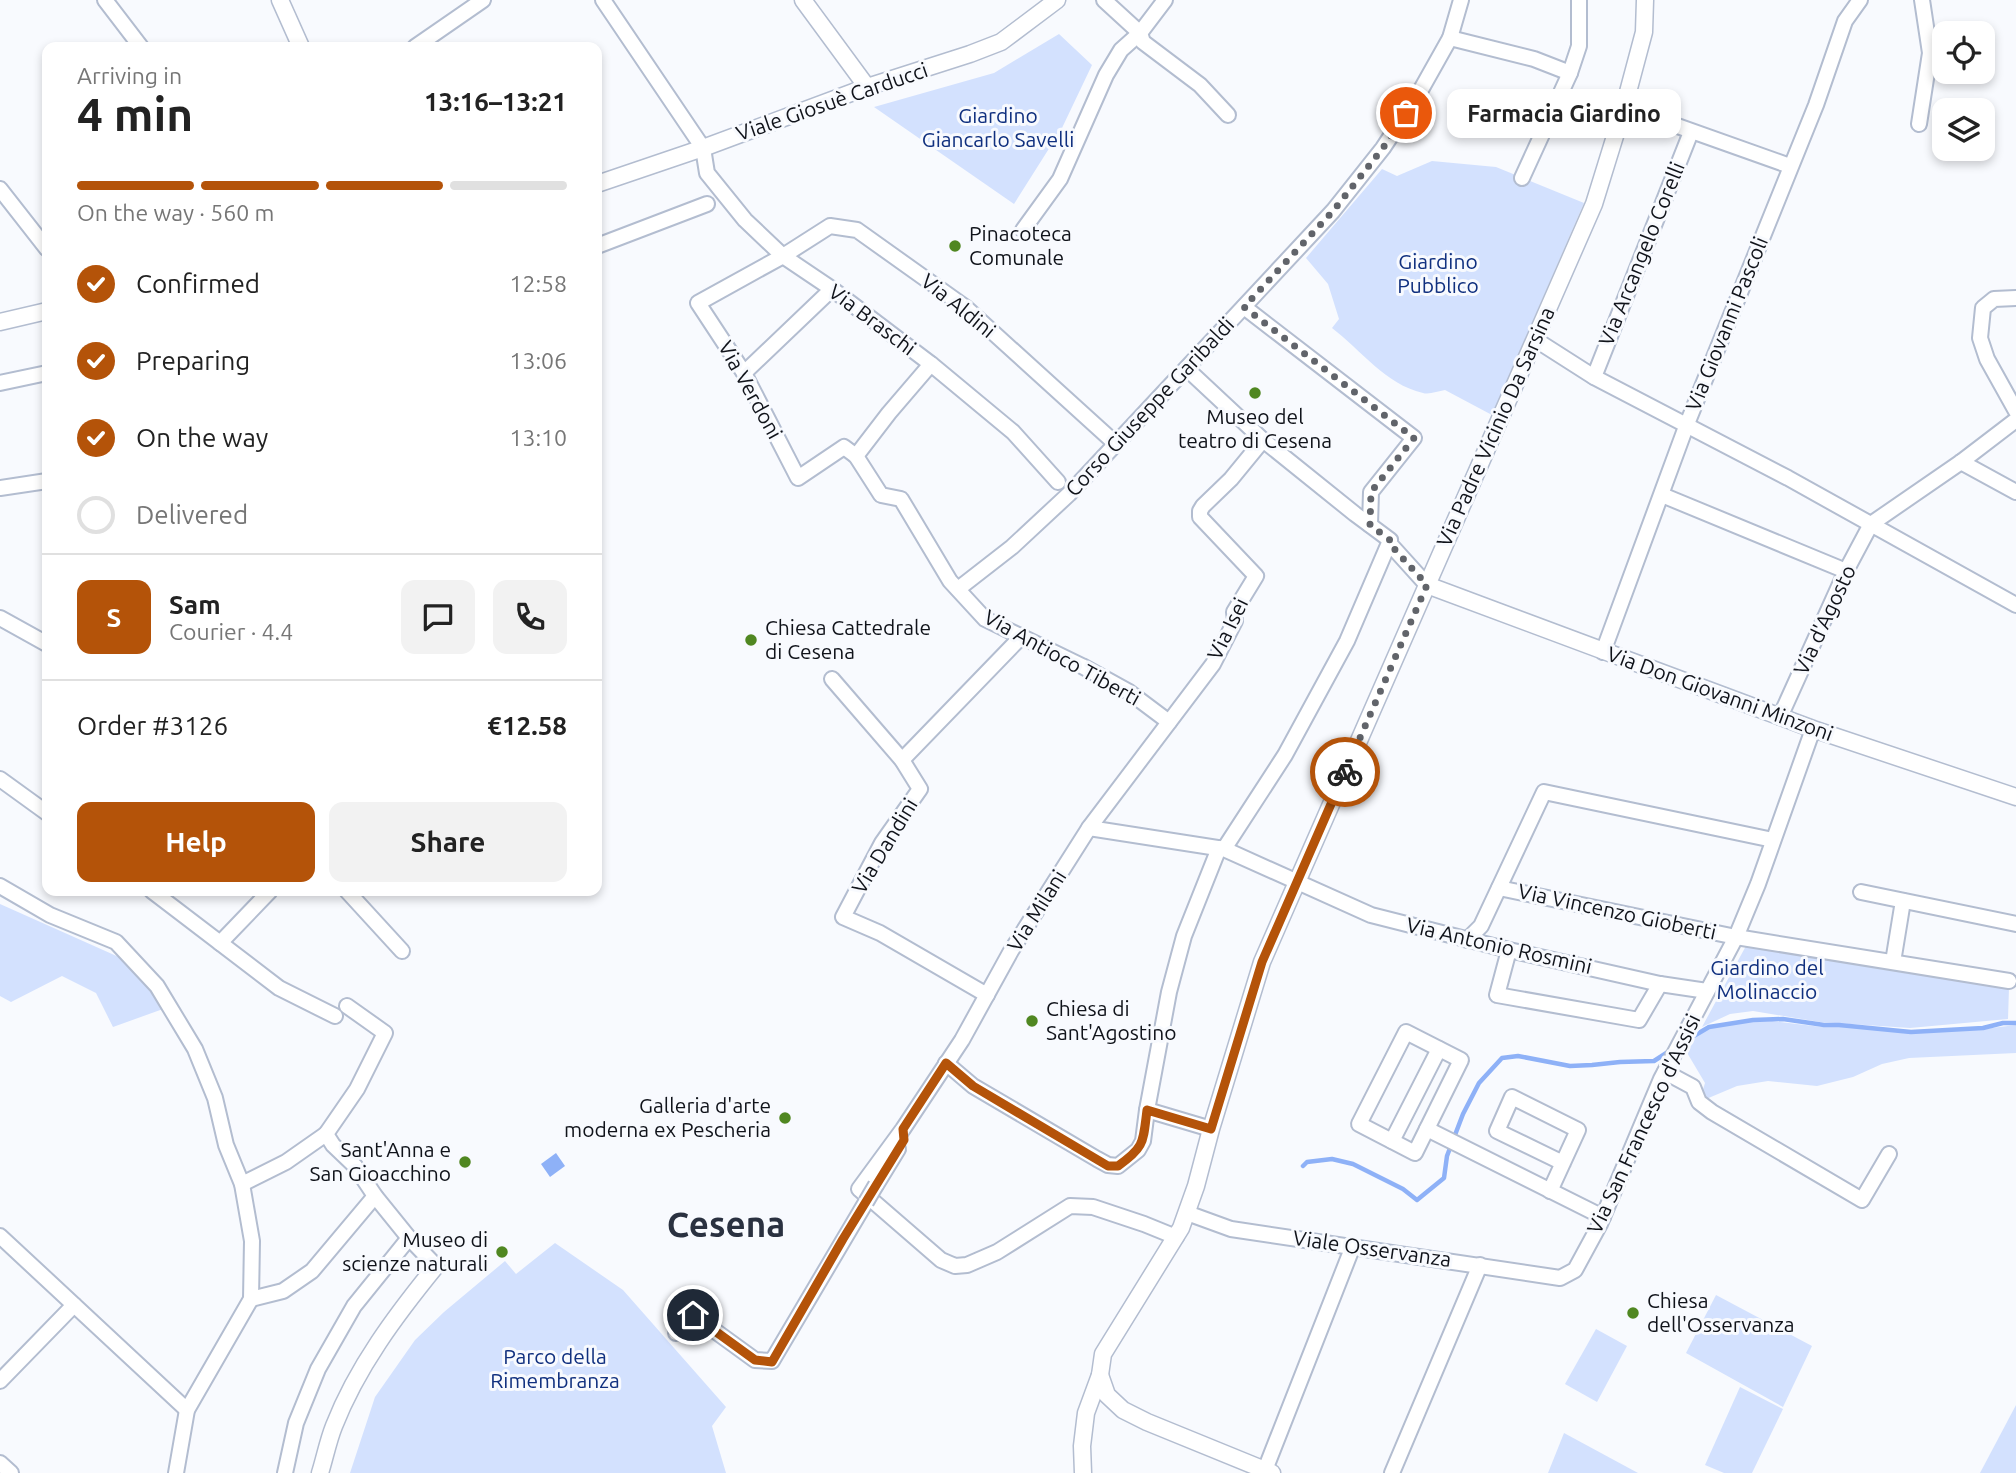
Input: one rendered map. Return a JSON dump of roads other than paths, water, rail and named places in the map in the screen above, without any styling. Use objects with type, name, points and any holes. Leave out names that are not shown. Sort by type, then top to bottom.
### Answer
[{"type":"street","points":[[105,0],[137,42]]},
{"type":"street","points":[[280,0],[299,42]]},
{"type":"street","points":[[422,42],[483,0]]},
{"type":"street","name":"Via Braschi","points":[[603,0],[703,148],[708,173],[745,220],[783,256],[832,289],[931,364],[1013,432],[1064,488]]},
{"type":"street","points":[[803,0],[867,87]]},
{"type":"street","name":"Viale Giosuè Carducci","points":[[602,182],[1001,42],[1057,0]]},
{"type":"street","points":[[1104,0],[1140,33],[1143,42],[1200,85],[1228,115]]},
{"type":"street","points":[[1023,230],[1060,179],[1106,75],[1121,50],[1140,33],[1165,0]]},
{"type":"street","name":"Corso Giuseppe Garibaldi","points":[[958,589],[1012,547],[1064,488],[1116,444],[1333,211],[1383,148],[1419,95],[1450,38],[1461,0]]},
{"type":"street","points":[[1522,178],[1580,47],[1579,0]]},
{"type":"street","name":"Via Padre Vicinio Da Sarsina","points":[[1083,1473],[1082,1446],[1086,1413],[1100,1375],[1103,1354],[1176,1237],[1187,1213],[1262,962],[1594,204],[1644,32],[1645,0]]},
{"type":"street","name":"Via Giovanni Pascoli","points":[[1603,652],[1687,424],[1816,105],[1845,21],[1860,0]]},
{"type":"street","points":[[1919,124],[1930,53],[1922,0]]},
{"type":"street","points":[[1450,38],[1534,59],[1570,73]]},
{"type":"street","points":[[1624,107],[1790,166]]},
{"type":"street","name":"Via Arcangelo Corelli","points":[[1594,377],[1691,132]]},
{"type":"street","points":[[0,189],[42,243]]},
{"type":"street","points":[[602,244],[707,204]]},
{"type":"street","name":"Via Aldini","points":[[698,303],[783,256],[830,226],[857,230],[965,307],[1116,444]]},
{"type":"street","points":[[744,373],[832,289]]},
{"type":"street","points":[[2016,298],[1994,299],[1983,308],[1980,338],[1987,359],[2016,411]]},
{"type":"street","name":"Via Verdoni","points":[[698,303],[744,373],[799,478],[844,447],[856,456]]},
{"type":"street","points":[[1244,307],[1414,438],[1371,492],[1370,525]]},
{"type":"street","points":[[0,322],[42,312]]},
{"type":"street","points":[[1536,340],[1594,377],[1687,424],[2016,604]]},
{"type":"street","points":[[856,456],[931,364]]},
{"type":"street","points":[[1187,369],[1262,440],[1390,540],[1389,543],[1427,585]]},
{"type":"street","points":[[0,383],[42,374]]},
{"type":"street","points":[[1871,524],[2016,420]]},
{"type":"street","name":"Via Isei","points":[[1089,828],[1213,663],[1235,621],[1234,612],[1256,576],[1200,517],[1199,512],[1231,479],[1262,440]]},
{"type":"street","name":"Via Antioco Tiberti","points":[[856,456],[881,495],[901,499],[950,581],[985,619],[1129,692],[1170,722]]},
{"type":"street","points":[[1961,462],[2016,492]]},
{"type":"street","points":[[0,488],[42,483]]},
{"type":"street","points":[[1662,495],[1846,571]]},
{"type":"street","name":"Via d'Agosto","points":[[1780,717],[1846,571],[1871,524]]},
{"type":"street","points":[[946,1063],[973,1086],[1108,1166],[1118,1166],[1138,1150],[1143,1141],[1169,992],[1184,936],[1222,849],[1285,755],[1347,640],[1389,543]]},
{"type":"street","name":"Via Don Giovanni Minzoni","points":[[1427,585],[1813,729],[2016,797]]},
{"type":"street","points":[[0,618],[42,641]]},
{"type":"street","points":[[902,760],[1021,637]]},
{"type":"street","name":"Via Dandini","points":[[832,679],[902,760],[920,789],[882,843],[843,917],[880,933],[987,995]]},
{"type":"street","name":"Via San Francesco d'Assisi","points":[[1560,1278],[1575,1270],[1603,1217],[1665,1072],[1736,937],[1758,884],[1813,729]]},
{"type":"street","points":[[0,779],[42,809]]},
{"type":"street","points":[[1467,940],[1481,926],[1544,792],[1773,839]]},
{"type":"street","name":"Via Antonio Rosmini","points":[[1089,828],[1222,849],[1371,915],[1509,950],[1660,984],[1707,991]]},
{"type":"street","name":"Via Milani","points":[[903,1129],[1089,828]]},
{"type":"street","points":[[0,886],[50,915],[116,942],[157,986],[195,1049],[215,1098],[226,1145],[242,1184],[252,1241],[251,1299],[187,1410],[176,1473]]},
{"type":"street","name":"Via Vincenzo Gioberti","points":[[1499,888],[1736,937],[2009,981]]},
{"type":"street","points":[[1861,892],[2016,924]]},
{"type":"street","points":[[159,896],[279,988],[335,1016]]},
{"type":"street","points":[[220,943],[265,896]]},
{"type":"street","points":[[352,896],[402,951]]},
{"type":"street","points":[[1894,961],[1903,901]]},
{"type":"street","points":[[1509,950],[1497,995],[1639,1020],[1660,984]]},
{"type":"street","points":[[242,1184],[286,1162],[326,1134],[357,1089],[386,1033],[347,1006]]},
{"type":"street","points":[[1405,1032],[1461,1060],[1432,1132],[1415,1153],[1360,1124],[1405,1032]]},
{"type":"street","points":[[1392,1141],[1439,1049]]},
{"type":"street","points":[[1665,1072],[1693,1087],[1699,1102],[1712,1112],[1862,1200],[1889,1154]]},
{"type":"street","points":[[1550,1191],[1563,1163],[1578,1129],[1512,1097],[1497,1131],[1563,1163]]},
{"type":"street","points":[[1147,1110],[1211,1129]]},
{"type":"street","points":[[862,1195],[876,1185],[904,1140],[903,1129]]},
{"type":"street","points":[[676,1333],[694,1314],[755,1360],[772,1362],[862,1195],[903,1129]]},
{"type":"street","points":[[1432,1132],[1603,1217]]},
{"type":"street","points":[[320,1473],[334,1426],[358,1376],[397,1314],[436,1266],[409,1238],[355,1166],[333,1145],[326,1134]]},
{"type":"street","points":[[862,1195],[942,1260],[955,1266],[967,1265],[997,1252],[1070,1206],[1093,1207],[1176,1237]]},
{"type":"street","points":[[251,1299],[283,1291],[312,1271],[375,1196]]},
{"type":"street","name":"Viale Osservanza","points":[[1187,1213],[1231,1229],[1560,1278]]},
{"type":"street","points":[[0,1237],[187,1410]]},
{"type":"street","points":[[285,1473],[296,1423],[318,1368],[354,1307],[409,1238]]},
{"type":"street","points":[[1100,1375],[1107,1395],[1123,1409],[1147,1422],[1269,1471],[1353,1247]]},
{"type":"street","points":[[1392,1473],[1480,1265]]},
{"type":"street","points":[[0,1381],[74,1305]]},
{"type":"street","points":[[0,1463],[11,1473]]},
{"type":"water","points":[[556,1153],[565,1166],[550,1177],[541,1164]]},
{"type":"waterway","points":[[1687,1040],[1709,1027],[1753,1020],[1783,1019],[1911,1032],[1983,1028],[2016,1023]]},
{"type":"waterway","points":[[1303,1166],[1307,1162],[1332,1159],[1353,1164],[1403,1189],[1417,1200],[1444,1178],[1447,1156],[1463,1114],[1479,1083],[1502,1058],[1518,1056],[1570,1066],[1592,1065],[1654,1061],[1671,1050]]},
{"type":"place","name":"Farmacia Giardino","points":[[1406,113]]},
{"type":"place","name":"Pinacoteca Comunale","points":[[955,246]]},
{"type":"place","name":"Museo del teatro di Cesena","points":[[1255,393]]},
{"type":"place","name":"Chiesa Cattedrale di Cesena","points":[[751,640]]},
{"type":"place","name":"Chiesa di Sant'Agostino","points":[[1032,1021]]},
{"type":"place","name":"Galleria d'arte moderna ex Pescheria","points":[[785,1118]]},
{"type":"place","name":"Sant'Anna e San Gioacchino","points":[[465,1162]]},
{"type":"place","name":"Museo di scienze naturali","points":[[502,1252]]},
{"type":"place","name":"Chiesa dell'Osservanza","points":[[1633,1313]]},
{"type":"district","name":"Cesena","points":[[726,1225]]},
{"type":"park label","name":"Giardino Giancarlo Savelli","points":[[998,128]]},
{"type":"park label","name":"Giardino Pubblico","points":[[1438,274]]},
{"type":"park label","name":"Giardino del Molinaccio","points":[[1767,980]]},
{"type":"park label","name":"Parco della Rimembranza","points":[[555,1369]]}]
